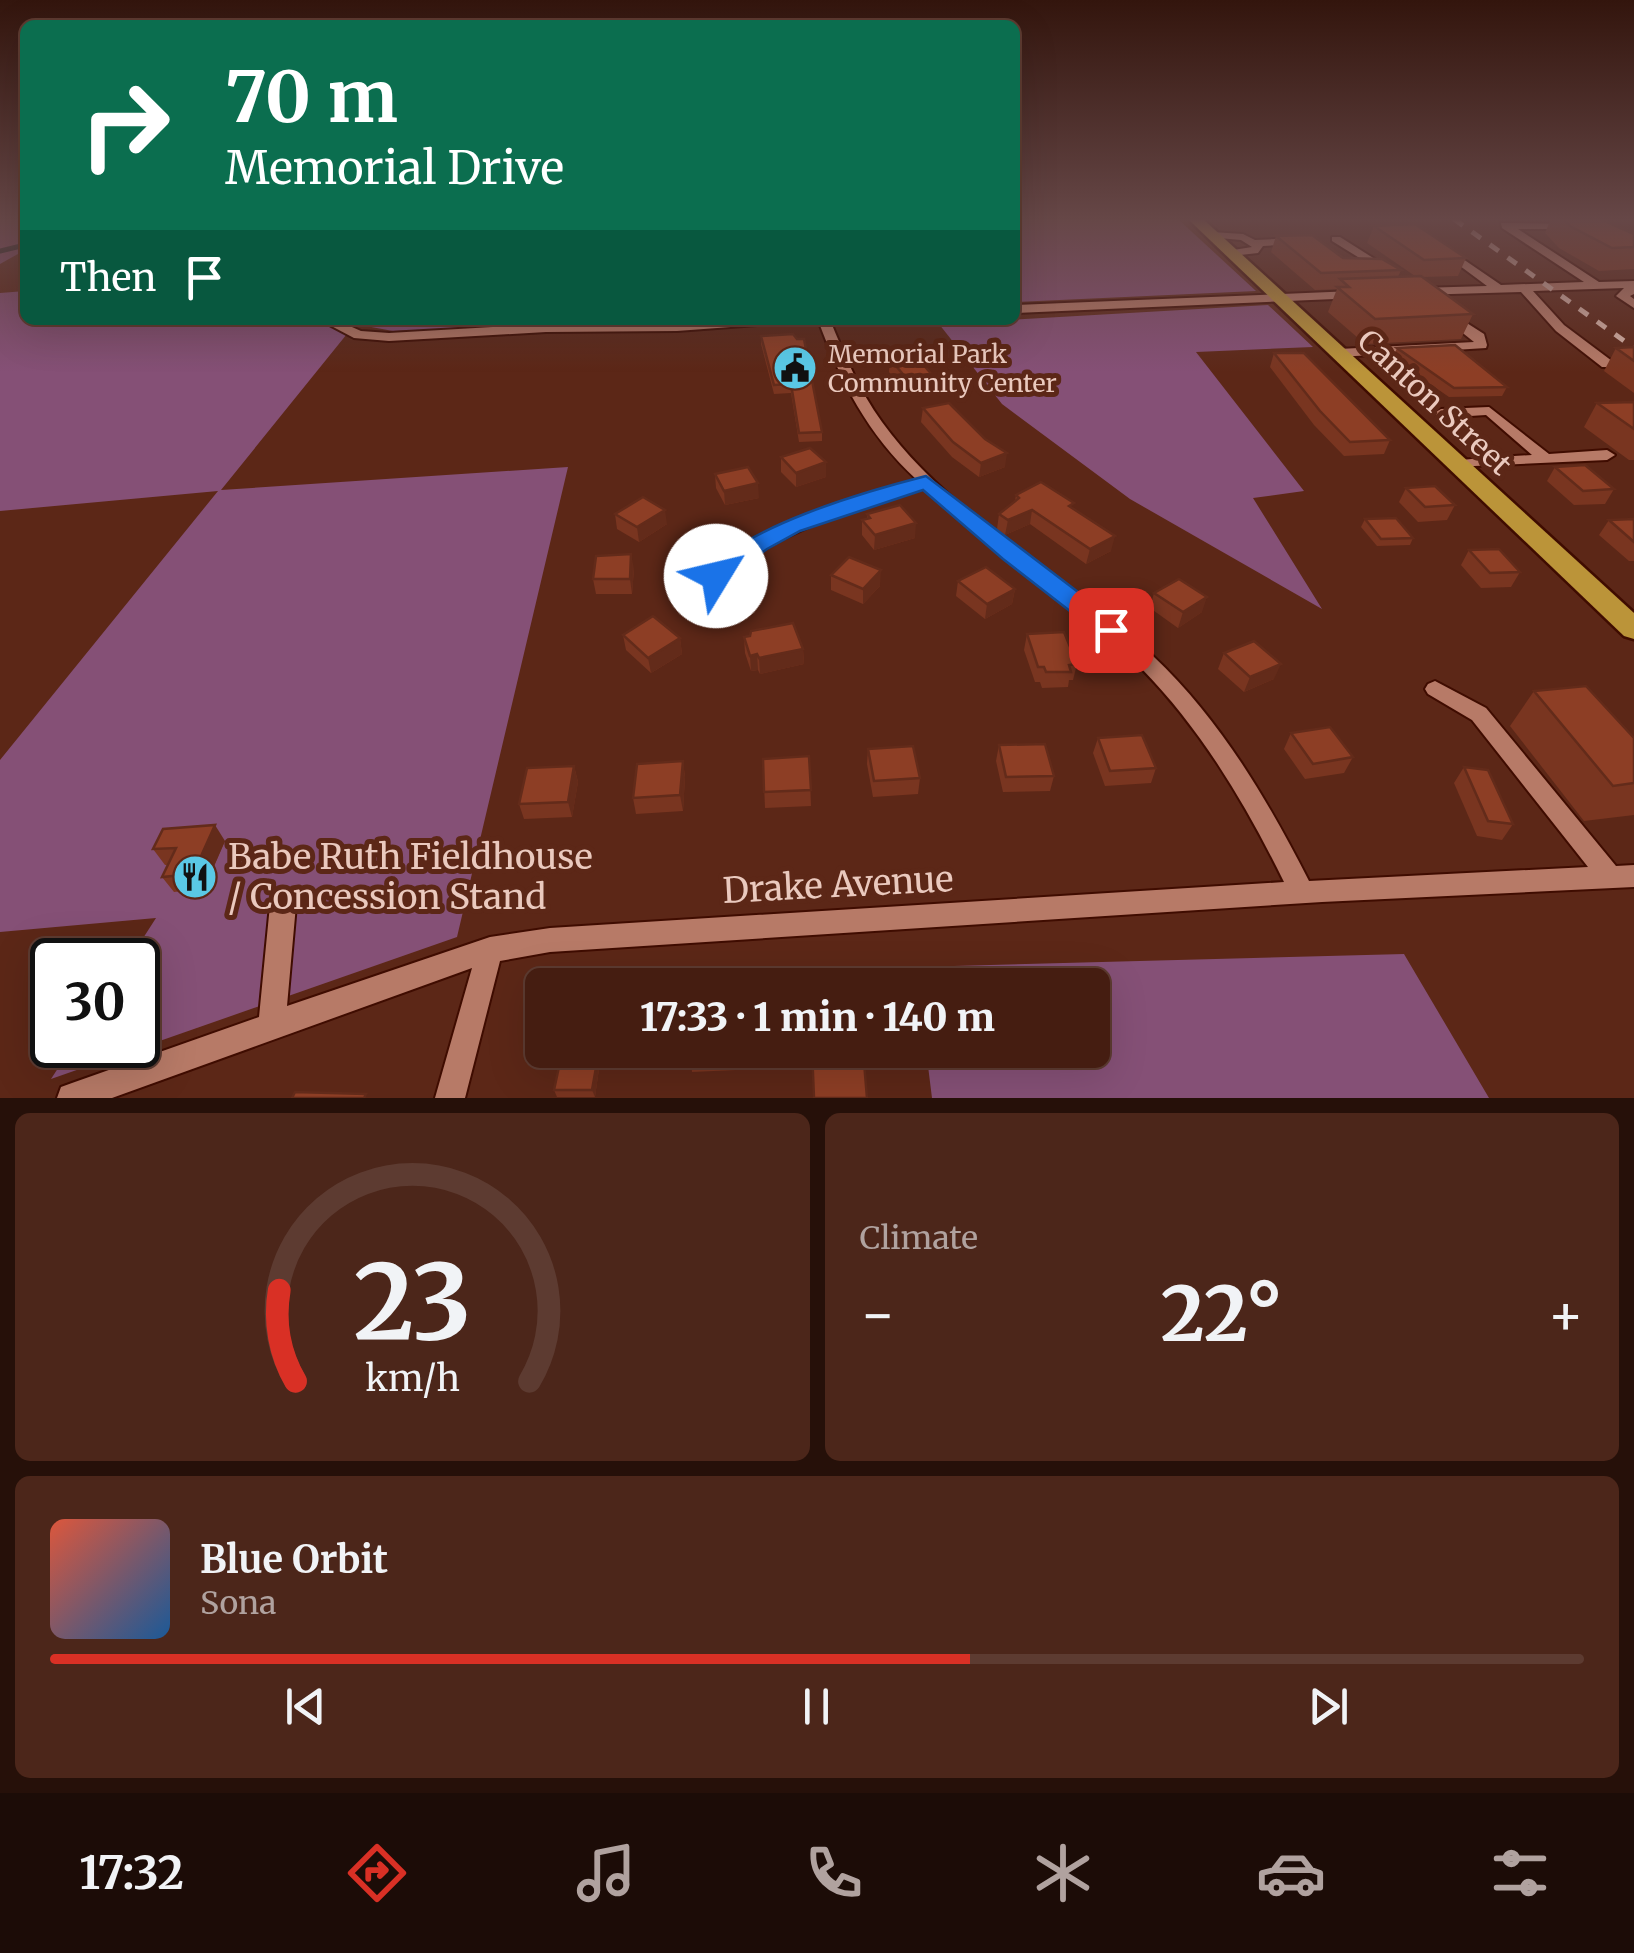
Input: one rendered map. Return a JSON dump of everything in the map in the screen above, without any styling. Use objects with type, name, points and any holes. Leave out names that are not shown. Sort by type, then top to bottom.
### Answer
[{"type":"main road","name":"Canton Street","points":[[1249,270],[1634,630]]},
{"type":"street","points":[[1472,270],[1498,290]]},
{"type":"street","points":[[1574,270],[1597,286]]},
{"type":"street","points":[[1401,288],[1418,292],[1631,287]]},
{"type":"street","points":[[1631,287],[1622,296],[1634,304]]},
{"type":"street","points":[[1524,288],[1560,328],[1607,364]]},
{"type":"street","points":[[1339,353],[1481,345],[1479,337],[1418,292]]},
{"type":"street","points":[[1020,309],[1364,294]]},
{"type":"street","points":[[335,325],[389,337],[703,325]]},
{"type":"street","points":[[826,325],[839,367],[856,396],[883,435],[926,482],[1011,554],[1111,630],[1189,705],[1248,790],[1302,893]]},
{"type":"street","points":[[1496,462],[1441,413],[1489,411],[1546,459]]},
{"type":"street","points":[[1458,464],[1607,455]]},
{"type":"street","points":[[716,576],[750,550],[792,526],[926,482]]},
{"type":"street","points":[[1435,689],[1479,714],[1623,877]]},
{"type":"street","name":"Drake Avenue","points":[[72,1098],[272,1024],[490,950],[596,934],[1623,877]]},
{"type":"street","points":[[272,1024],[283,905]]},
{"type":"street","points":[[450,1098],[490,950]]},
{"type":"shaded area","points":[[1020,270],[1234,270],[1256,291],[1020,302]]},
{"type":"shaded area","points":[[20,291],[20,325],[354,325],[221,490],[568,467],[457,937],[160,1041],[160,938],[143,938],[156,918],[0,932],[0,760],[218,491],[0,511],[0,293]]},
{"type":"shaded area","points":[[1268,305],[1313,347],[1196,352],[1304,491],[1253,498],[1322,609],[1130,499],[1002,404],[940,325],[1020,325],[1020,319]]},
{"type":"shaded area","points":[[360,325],[570,325],[393,331]]},
{"type":"shaded area","points":[[1404,954],[1489,1098],[932,1098],[928,1068],[1110,1068],[1110,968],[917,967]]},
{"type":"shaded area","points":[[58,1068],[82,1068],[51,1079]]},
{"type":"building","points":[[1318,270],[1395,270],[1321,273]]},
{"type":"building","points":[[1421,276],[1473,314],[1375,319],[1337,287],[1349,287],[1340,279]]},
{"type":"building","points":[[793,334],[804,339],[822,432],[799,433],[791,384],[774,385],[761,336]]},
{"type":"building","points":[[1455,345],[1507,387],[1454,388],[1397,348]]},
{"type":"building","points":[[1634,347],[1634,361],[1616,348]]},
{"type":"building","points":[[1274,353],[1304,353],[1390,440],[1350,442]]},
{"type":"building","points":[[916,356],[933,376],[908,380],[890,359]]},
{"type":"building","points":[[1634,402],[1634,429],[1597,403]]},
{"type":"building","points":[[949,403],[985,439],[1007,453],[981,463],[953,442],[923,408]]},
{"type":"building","points":[[810,448],[826,462],[796,473],[781,457]]},
{"type":"building","points":[[1585,465],[1614,489],[1583,491],[1555,467]]},
{"type":"building","points":[[748,467],[758,483],[724,491],[715,474]]},
{"type":"building","points":[[1041,482],[1115,536],[1090,549],[1032,510],[1008,520],[999,514],[1019,498],[1016,495]]},
{"type":"building","points":[[1435,486],[1455,505],[1425,507],[1406,488]]},
{"type":"building","points":[[643,497],[665,510],[637,527],[615,514]]},
{"type":"building","points":[[900,505],[916,523],[875,535],[862,520],[870,518],[867,514]]},
{"type":"building","points":[[1396,518],[1413,538],[1381,539],[1365,519]]},
{"type":"building","points":[[1634,519],[1634,542],[1609,520]]},
{"type":"building","points":[[1499,549],[1520,572],[1490,573],[1469,550]]},
{"type":"building","points":[[631,554],[630,579],[593,579],[596,556]]},
{"type":"building","points":[[849,557],[881,570],[863,589],[831,575]]},
{"type":"building","points":[[986,567],[1015,589],[987,604],[958,581]]},
{"type":"building","points":[[1179,579],[1207,597],[1183,612],[1154,593]]},
{"type":"building","points":[[653,616],[680,638],[648,658],[623,635]]},
{"type":"building","points":[[793,623],[803,649],[759,658],[757,654],[750,656],[744,637],[750,636],[751,631]]},
{"type":"building","points":[[1064,632],[1077,664],[1069,665],[1071,672],[1046,672],[1044,667],[1038,667],[1027,634]]},
{"type":"building","points":[[1254,641],[1281,664],[1250,677],[1224,653]]},
{"type":"building","points":[[1586,686],[1634,738],[1634,783],[1613,786],[1534,691]]},
{"type":"building","points":[[1330,727],[1353,757],[1313,764],[1291,733]]},
{"type":"building","points":[[1142,735],[1156,768],[1110,771],[1098,738]]},
{"type":"building","points":[[1045,744],[1054,776],[1006,777],[999,745]]},
{"type":"building","points":[[913,746],[920,778],[874,781],[868,749]]},
{"type":"building","points":[[809,756],[811,790],[764,792],[763,759]]},
{"type":"building","points":[[683,761],[680,795],[633,798],[637,764]]},
{"type":"building","points":[[574,766],[568,802],[519,804],[527,768]]},
{"type":"building","points":[[1464,767],[1488,770],[1513,824],[1488,821]]},
{"type":"building","points":[[215,825],[193,874],[162,877],[176,848],[153,849],[163,829]]},
{"type":"building","points":[[559,1068],[596,1068],[592,1090],[554,1090]]},
{"type":"building","points":[[813,1068],[864,1068],[867,1098],[814,1098]]},
{"type":"building","points":[[295,1092],[366,1094],[364,1098],[292,1098]]},
{"type":"railway","points":[[1525,270],[1634,348]]},
{"type":"place","name":"Memorial Park Community Center","points":[[795,368]]},
{"type":"place","name":"Babe Ruth Fieldhouse / Concession Stand","points":[[195,877]]},
{"type":"route","points":[[716,576],[759,544],[792,526],[926,482],[1011,554],[1111,630]]}]
